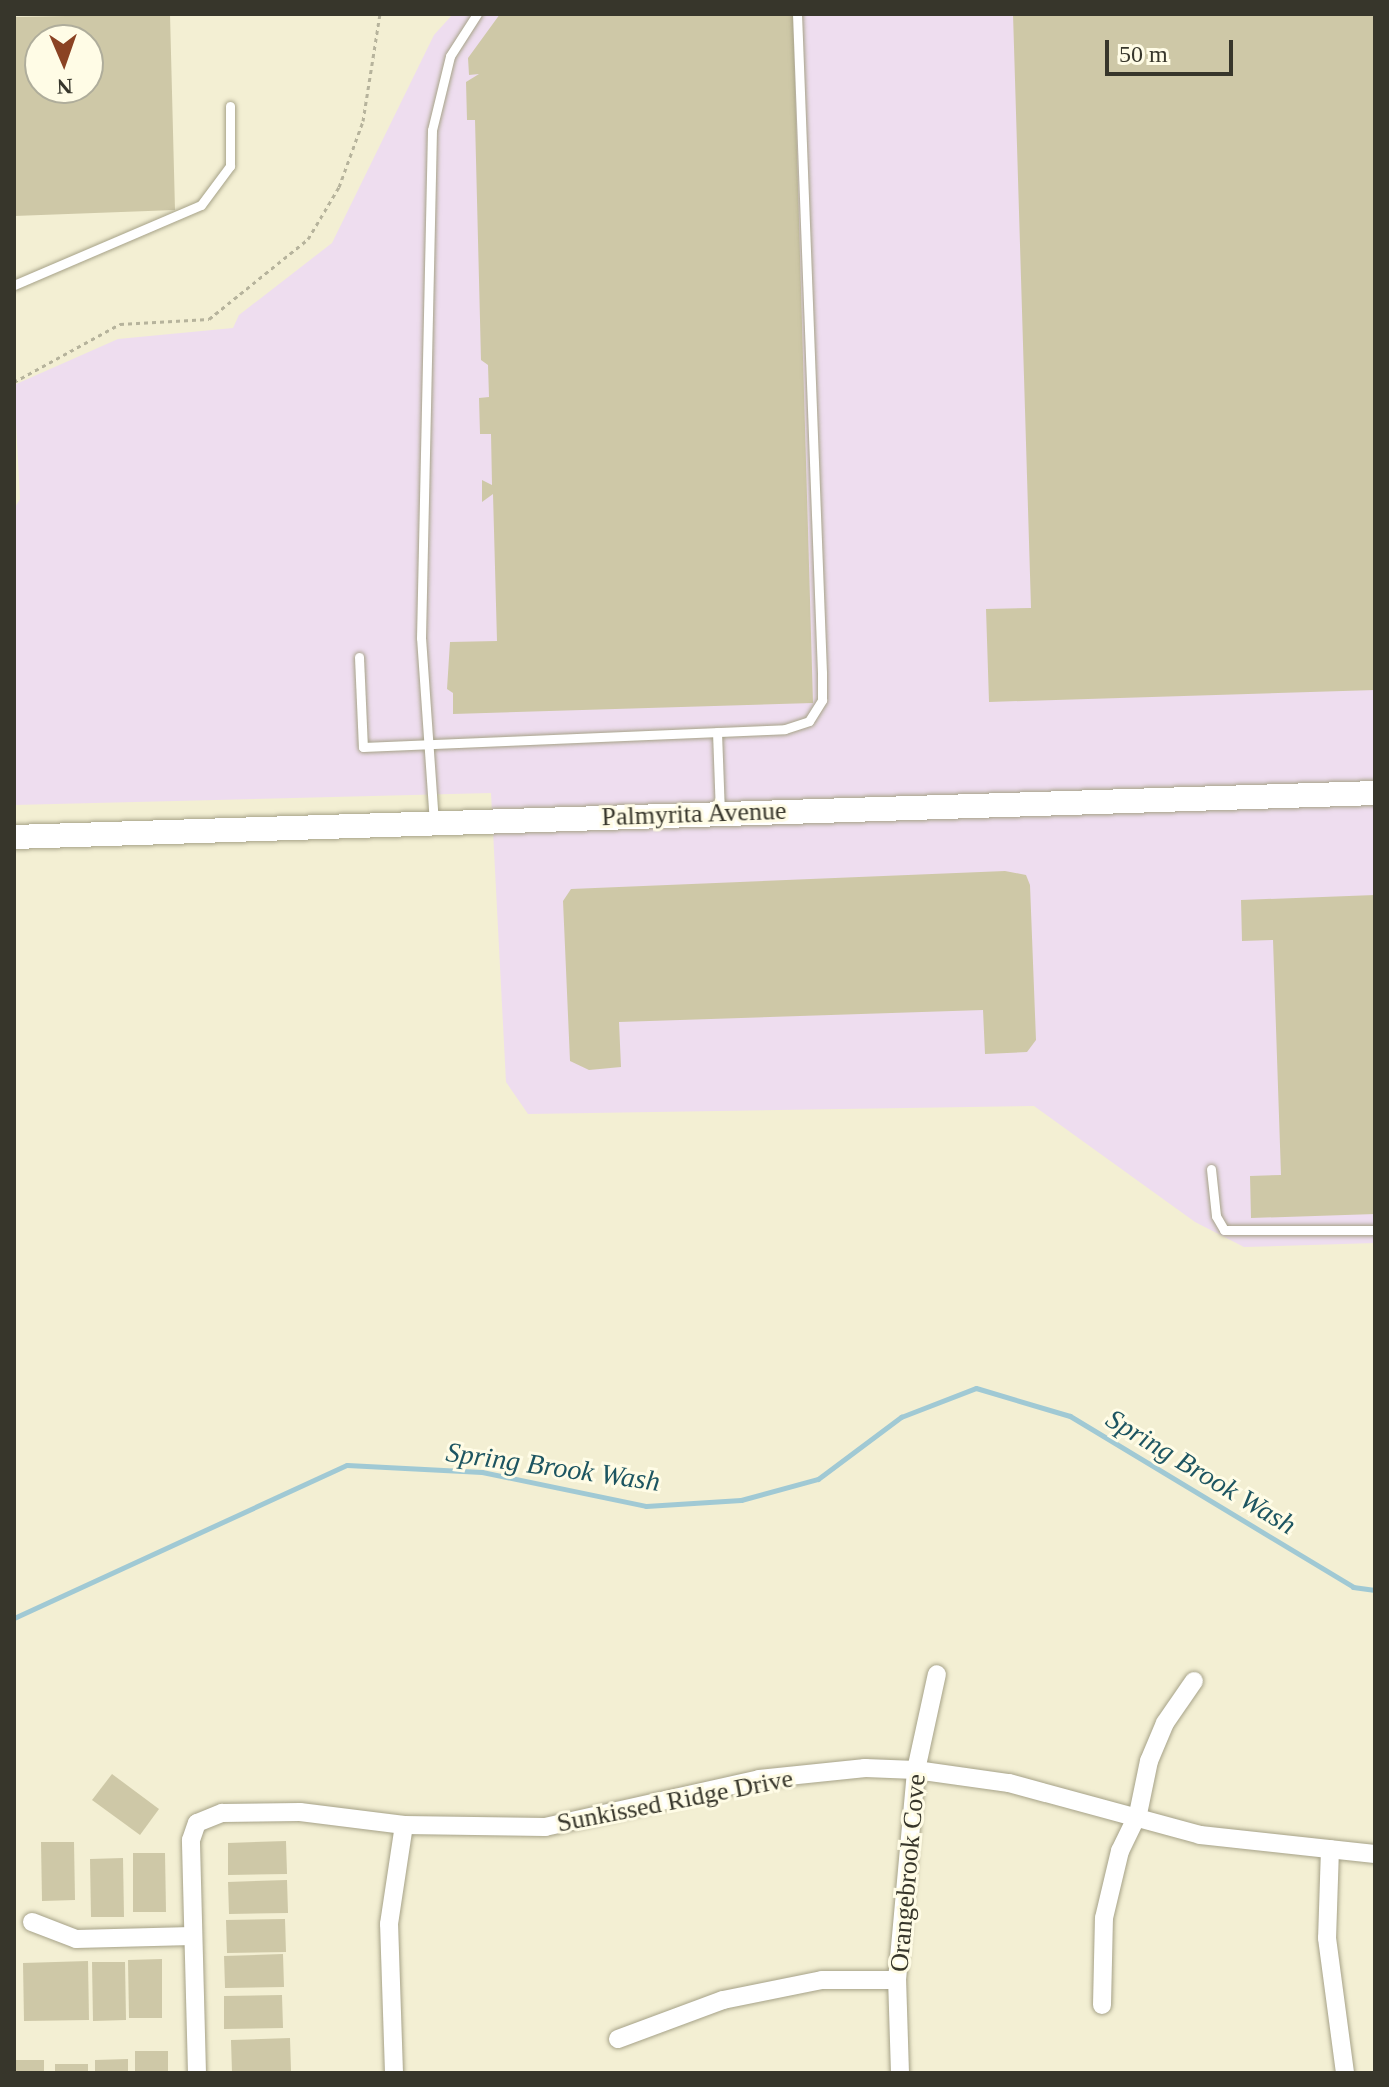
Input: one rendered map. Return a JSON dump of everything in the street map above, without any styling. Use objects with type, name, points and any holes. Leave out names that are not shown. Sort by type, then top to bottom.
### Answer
[{"type":"street","name":"Palmyrita Avenue","points":[[14,837],[1375,793]]},
{"type":"street","name":"Orangebrook Cove","points":[[900,2073],[897,1980],[916,1770],[937,1674]]},
{"type":"street","points":[[1102,2005],[1104,1918],[1120,1851],[1138,1814],[1154,1748],[1194,1681]]},
{"type":"street","name":"Sunkissed Ridge Drive","points":[[192,1936],[191,1840],[197,1823],[207,1818],[300,1812],[404,1825],[545,1827],[759,1779],[865,1768],[916,1770],[1009,1783],[1138,1814],[1200,1835],[1375,1854]]},
{"type":"street","points":[[394,2073],[389,1924],[404,1825]]},
{"type":"street","points":[[1330,1849],[1327,1938],[1345,2073]]},
{"type":"street","points":[[32,1922],[76,1939],[192,1936],[197,2073]]},
{"type":"street","points":[[618,2039],[723,2000],[822,1980],[897,1980]]},
{"type":"lane","points":[[434,823],[421,638],[432,130],[450,56],[477,14]]},
{"type":"lane","points":[[359,657],[363,747],[785,729],[809,721],[822,700],[797,14]]},
{"type":"lane","points":[[14,285],[201,205],[230,166],[230,106]]},
{"type":"lane","points":[[717,732],[720,814]]},
{"type":"lane","points":[[1211,1169],[1216,1216],[1224,1230],[1375,1230]]},
{"type":"path","points":[[14,382],[120,324],[209,319],[308,239],[334,198],[363,121],[380,14]]},
{"type":"shaded area","points":[[453,14],[1375,14],[1375,1243],[1244,1247],[1195,1222],[1034,1106],[528,1114],[506,1082],[491,793],[14,805],[14,509],[20,499],[14,385],[118,339],[233,328],[239,315],[332,243],[434,35]]},
{"type":"building","points":[[170,14],[175,210],[14,216],[14,17]]},
{"type":"building","points":[[500,14],[793,14],[813,703],[453,714],[453,693],[447,689],[450,642],[497,641],[493,494],[482,502],[482,480],[492,485],[491,434],[480,434],[479,398],[489,397],[488,365],[481,360],[475,120],[467,120],[466,82],[479,74],[469,75],[468,58]]},
{"type":"building","points":[[1013,14],[1375,14],[1375,690],[989,702],[986,609],[1031,608]]},
{"type":"building","points":[[1005,871],[1026,875],[1030,885],[1036,1040],[1027,1052],[985,1054],[983,1010],[619,1022],[621,1067],[589,1070],[570,1061],[563,901],[571,889]]},
{"type":"building","points":[[1375,895],[1375,1214],[1251,1218],[1250,1176],[1281,1175],[1273,940],[1242,941],[1241,900]]},
{"type":"building","points":[[112,1774],[159,1809],[140,1835],[92,1800]]},
{"type":"building","points":[[286,1841],[287,1874],[228,1875],[228,1843]]},
{"type":"building","points":[[41,1842],[74,1842],[75,1900],[42,1901]]},
{"type":"building","points":[[133,1853],[165,1853],[166,1912],[133,1912]]},
{"type":"building","points":[[123,1858],[124,1917],[91,1917],[90,1859]]},
{"type":"building","points":[[287,1880],[288,1913],[229,1914],[228,1882]]},
{"type":"building","points":[[285,1919],[286,1952],[227,1953],[226,1920]]},
{"type":"building","points":[[283,1954],[284,1987],[225,1988],[224,1956]]},
{"type":"building","points":[[162,1959],[162,2018],[129,2018],[128,1960]]},
{"type":"building","points":[[88,1961],[89,2020],[24,2021],[23,1963]]},
{"type":"building","points":[[92,1962],[125,1962],[126,2020],[93,2021]]},
{"type":"building","points":[[282,1995],[283,2028],[224,2029],[224,1996]]},
{"type":"building","points":[[290,2038],[291,2071],[232,2073],[231,2040]]},
{"type":"building","points":[[135,2051],[168,2051],[168,2073],[135,2073]]},
{"type":"building","points":[[128,2059],[128,2073],[95,2073],[95,2060]]},
{"type":"building","points":[[14,2060],[44,2060],[44,2073],[14,2073]]},
{"type":"building","points":[[55,2064],[88,2064],[88,2073],[55,2073]]},
{"type":"waterway","name":"Spring Brook Wash","points":[[14,1618],[347,1465],[482,1472],[646,1506],[741,1500],[818,1479],[901,1417],[976,1388],[1070,1416],[1353,1587],[1375,1590]]}]
